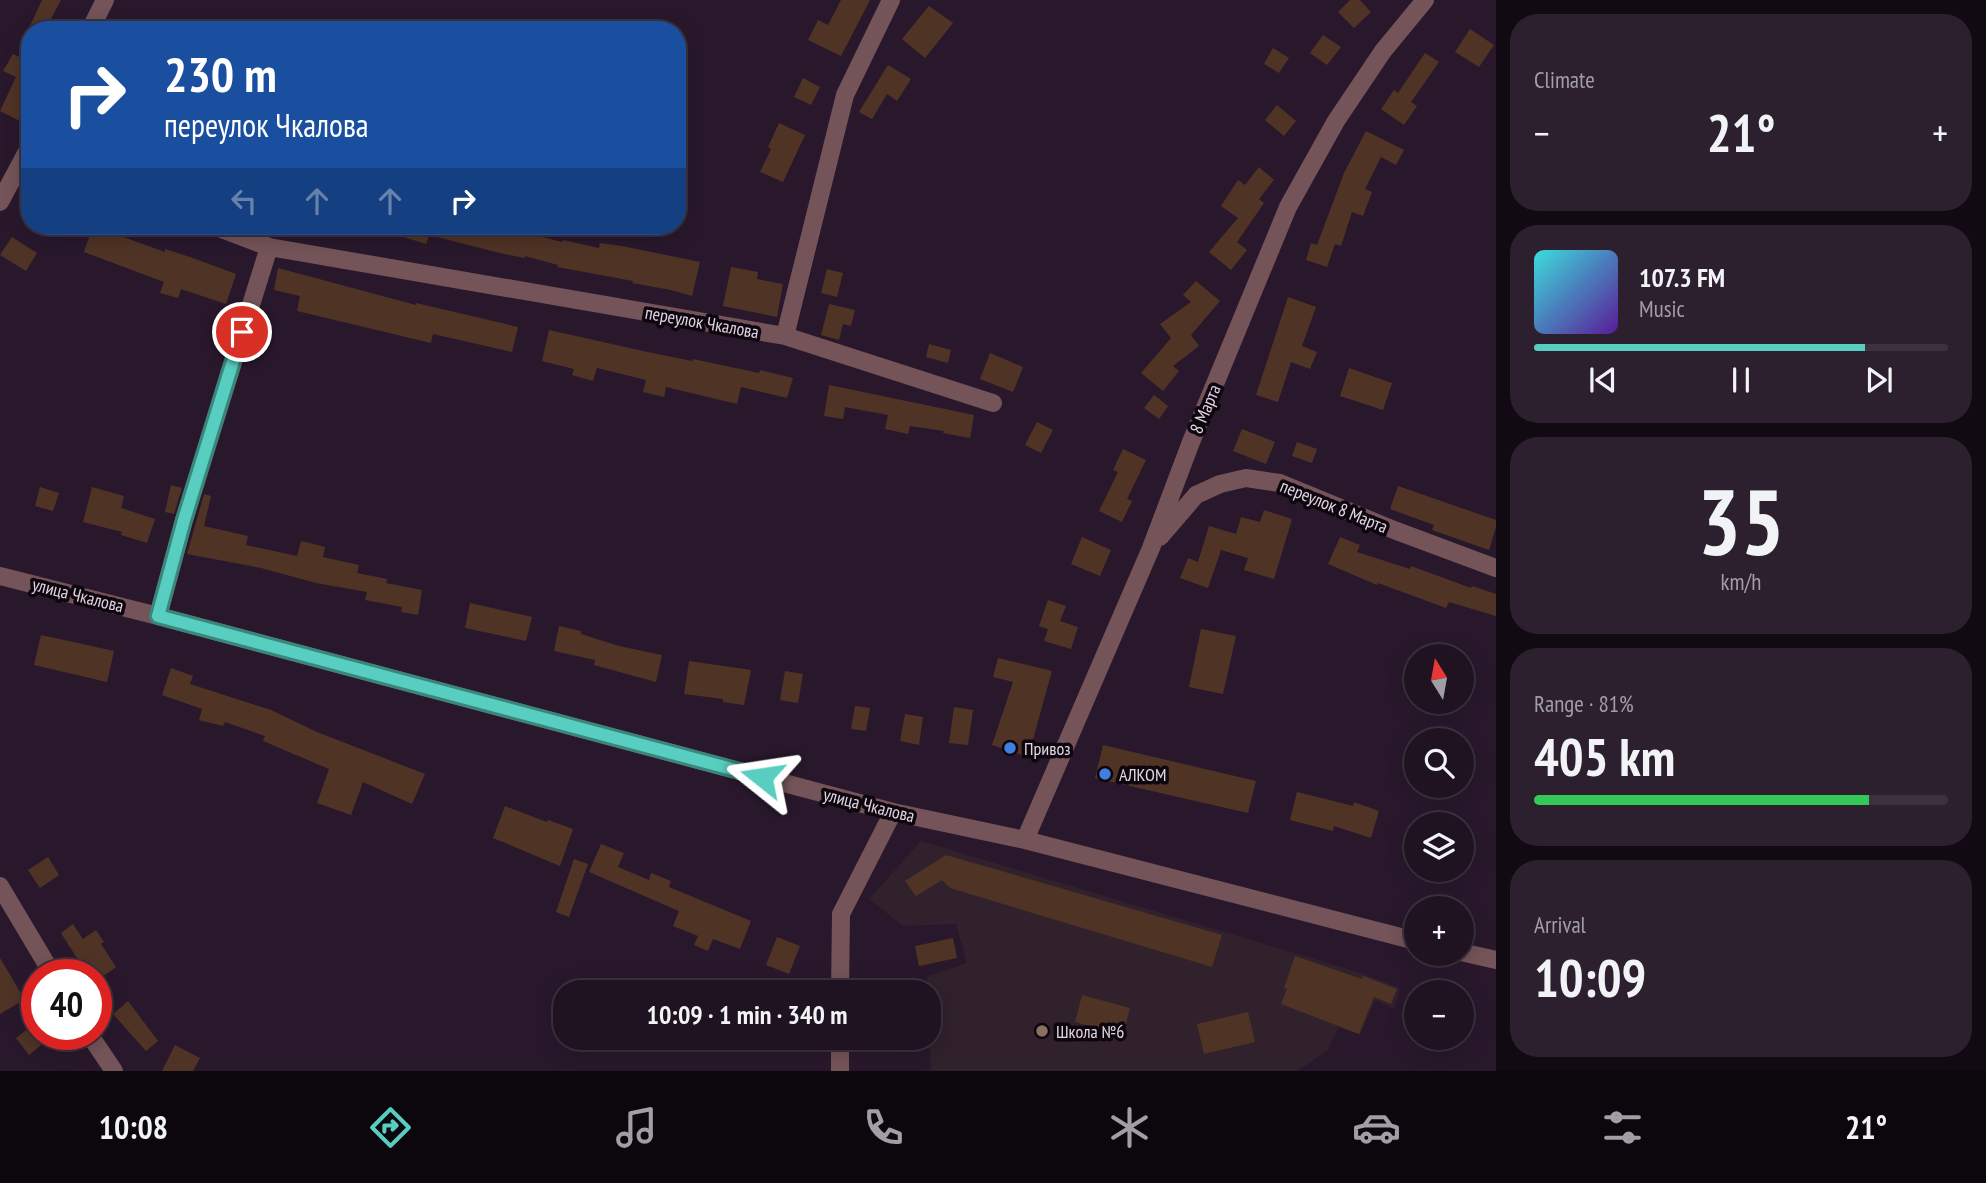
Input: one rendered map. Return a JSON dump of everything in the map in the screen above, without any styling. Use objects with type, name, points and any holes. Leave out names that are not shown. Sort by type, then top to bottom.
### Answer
[{"type":"street","points":[[94,21],[105,0]]},
{"type":"street","points":[[785,336],[845,96],[891,0]]},
{"type":"street","name":"8 Марта","points":[[1025,840],[1151,548],[1191,442],[1288,207],[1336,121],[1384,51],[1425,0]]},
{"type":"street","points":[[0,202],[21,163]]},
{"type":"street","name":"переулок Чкалова","points":[[238,235],[269,247],[785,336],[993,403]]},
{"type":"street","points":[[158,616],[184,520],[269,247]]},
{"type":"street","name":"переулок 8 Марта","points":[[1151,548],[1196,495],[1220,484],[1246,478],[1280,483],[1496,568]]},
{"type":"street","name":"улица Чкалова","points":[[0,576],[893,812],[1025,840],[1404,938]]},
{"type":"street","points":[[841,980],[841,915],[893,812]]},
{"type":"street","points":[[0,886],[43,959]]},
{"type":"street","points":[[1474,954],[1496,960]]},
{"type":"street","points":[[100,1050],[114,1071]]},
{"type":"street","points":[[840,1050],[840,1071]]},
{"type":"shaded area","points":[[921,841],[1361,973],[1400,988],[1394,1009],[1375,1000],[1360,1035],[1339,1027],[1327,1051],[1297,1071],[931,1071],[930,1050],[941,1050],[941,980],[927,980],[927,977],[967,963],[956,924],[903,926],[869,899]]},
{"type":"building","points":[[42,0],[61,0],[50,21],[32,21]]},
{"type":"building","points":[[841,0],[870,0],[841,56],[808,40],[818,20],[828,25]]},
{"type":"building","points":[[1350,0],[1360,0],[1371,12],[1354,28],[1338,12]]},
{"type":"building","points":[[929,6],[953,23],[925,58],[902,39]]},
{"type":"building","points":[[1470,29],[1494,45],[1479,67],[1455,52]]},
{"type":"building","points":[[1323,35],[1341,47],[1327,65],[1310,53]]},
{"type":"building","points":[[1273,48],[1289,58],[1279,73],[1264,64]]},
{"type":"building","points":[[1425,53],[1439,62],[1411,102],[1417,106],[1404,125],[1381,109],[1394,90],[1398,93]]},
{"type":"building","points":[[13,54],[21,58],[20,121],[0,111],[16,77],[3,71]]},
{"type":"building","points":[[888,65],[911,79],[897,101],[887,94],[872,119],[859,112]]},
{"type":"building","points":[[803,78],[820,87],[811,105],[794,97]]},
{"type":"building","points":[[1277,105],[1296,121],[1284,136],[1265,120]]},
{"type":"building","points":[[779,123],[805,135],[783,182],[760,172]]},
{"type":"building","points":[[1366,131],[1404,150],[1396,165],[1381,157],[1365,189],[1372,192],[1363,216],[1352,212],[1341,246],[1335,244],[1327,267],[1306,260],[1311,243],[1317,245],[1344,173]]},
{"type":"building","points":[[1259,167],[1274,180],[1259,199],[1264,203],[1237,242],[1247,250],[1231,270],[1209,252],[1238,218],[1221,206],[1238,180],[1245,185]]},
{"type":"building","points":[[90,235],[118,235],[236,274],[226,304],[181,289],[178,298],[160,293],[164,282],[84,252]]},
{"type":"building","points":[[397,235],[429,235],[426,244]]},
{"type":"building","points":[[429,235],[534,235],[599,248],[600,243],[622,246],[700,262],[692,296],[632,283],[633,281],[557,267],[558,265],[525,256],[504,254]]},
{"type":"building","points":[[12,237],[37,253],[26,271],[0,255]]},
{"type":"building","points":[[731,267],[758,272],[757,279],[783,284],[777,317],[723,306]]},
{"type":"building","points":[[278,268],[416,305],[518,327],[512,352],[433,334],[431,343],[297,311],[300,296],[274,290]]},
{"type":"building","points":[[827,269],[843,273],[837,297],[821,293]]},
{"type":"building","points":[[1196,281],[1220,301],[1191,335],[1199,346],[1173,366],[1179,371],[1163,391],[1141,373],[1171,338],[1160,324],[1191,302],[1183,295]]},
{"type":"building","points":[[1288,297],[1316,307],[1302,346],[1317,352],[1310,369],[1291,362],[1278,402],[1256,395]]},
{"type":"building","points":[[829,304],[855,310],[851,326],[843,324],[839,340],[821,335]]},
{"type":"building","points":[[549,330],[692,361],[693,359],[759,373],[760,370],[793,378],[787,398],[741,387],[737,404],[666,387],[664,397],[643,392],[646,380],[597,368],[593,381],[572,375],[574,369],[542,361]]},
{"type":"building","points":[[929,344],[951,350],[948,363],[926,357]]},
{"type":"building","points":[[990,353],[1023,367],[1013,392],[980,379]]},
{"type":"building","points":[[1349,368],[1392,383],[1383,410],[1340,396]]},
{"type":"building","points":[[829,385],[974,415],[970,438],[910,426],[908,434],[885,429],[888,415],[845,407],[843,419],[824,416]]},
{"type":"building","points":[[1154,395],[1168,406],[1159,419],[1144,408]]},
{"type":"building","points":[[1037,422],[1053,430],[1041,453],[1025,445]]},
{"type":"building","points":[[1242,429],[1275,442],[1266,464],[1233,451]]},
{"type":"building","points":[[1297,442],[1317,449],[1312,463],[1292,456]]},
{"type":"building","points":[[1123,449],[1146,460],[1127,499],[1132,501],[1122,522],[1099,511],[1118,472],[1113,470]]},
{"type":"building","points":[[171,485],[182,488],[174,514],[165,512]]},
{"type":"building","points":[[1398,486],[1496,520],[1489,550],[1432,530],[1434,525],[1390,509]]},
{"type":"building","points":[[40,487],[59,493],[53,511],[35,506]]},
{"type":"building","points":[[92,487],[124,496],[121,508],[155,519],[147,543],[121,535],[122,532],[83,522]]},
{"type":"building","points":[[204,494],[211,496],[204,526],[248,536],[246,545],[297,556],[301,541],[325,547],[323,557],[359,565],[357,573],[387,579],[386,583],[422,590],[418,615],[401,612],[402,607],[365,600],[367,592],[187,554]]},
{"type":"building","points":[[1264,510],[1292,519],[1274,579],[1244,570],[1248,558],[1221,550],[1208,588],[1180,578],[1188,558],[1198,562],[1209,526],[1236,534],[1241,517],[1260,522]]},
{"type":"building","points":[[1082,537],[1111,550],[1100,576],[1071,564]]},
{"type":"building","points":[[1340,537],[1360,545],[1357,552],[1410,569],[1411,566],[1471,588],[1472,586],[1496,594],[1496,616],[1449,602],[1446,608],[1378,583],[1377,585],[1328,564]]},
{"type":"building","points":[[1048,600],[1066,606],[1060,621],[1078,627],[1071,649],[1044,641],[1048,629],[1039,626]]},
{"type":"building","points":[[470,603],[532,617],[526,641],[465,628]]},
{"type":"building","points":[[559,626],[581,631],[581,634],[619,646],[662,655],[656,682],[594,665],[595,660],[554,651]]},
{"type":"building","points":[[1201,629],[1236,636],[1223,694],[1189,687]]},
{"type":"building","points":[[41,635],[114,651],[107,682],[34,665]]},
{"type":"building","points":[[998,658],[1052,671],[1028,757],[992,745],[1013,682],[993,677]]},
{"type":"building","points":[[689,661],[751,670],[744,705],[723,702],[723,699],[684,694]]},
{"type":"building","points":[[171,668],[193,676],[190,684],[271,710],[317,732],[425,774],[412,804],[363,782],[351,815],[317,803],[329,769],[263,741],[265,736],[225,722],[223,726],[199,720],[202,709],[162,695]]},
{"type":"building","points":[[785,671],[803,674],[798,703],[780,700]]},
{"type":"building","points":[[855,706],[870,708],[866,731],[851,729]]},
{"type":"building","points":[[954,707],[973,710],[968,745],[949,743]]},
{"type":"building","points":[[905,714],[923,717],[919,745],[900,741]]},
{"type":"building","points":[[1103,745],[1256,781],[1248,813],[1095,778]]},
{"type":"building","points":[[1297,792],[1353,806],[1354,802],[1379,811],[1371,838],[1334,826],[1333,831],[1290,820]]},
{"type":"building","points":[[505,806],[573,829],[560,866],[493,838]]},
{"type":"building","points":[[601,844],[624,853],[618,867],[649,880],[651,873],[671,881],[669,887],[751,921],[740,949],[713,939],[708,951],[694,945],[698,936],[673,926],[679,911],[589,872]]},
{"type":"building","points":[[946,855],[1222,935],[1212,967],[950,888],[942,880],[916,896],[905,881]]},
{"type":"building","points":[[48,857],[59,875],[40,888],[28,870]]},
{"type":"building","points":[[574,859],[588,864],[569,917],[556,912]]},
{"type":"building","points":[[73,924],[83,939],[96,930],[111,959],[78,959],[61,933]]},
{"type":"building","points":[[777,937],[800,946],[789,974],[766,965]]},
{"type":"building","points":[[953,938],[957,958],[919,966],[915,946]]},
{"type":"building","points":[[1295,956],[1397,989],[1391,1004],[1374,997],[1359,1034],[1281,1004]]},
{"type":"building","points":[[0,958],[21,993],[21,1002],[0,1014]]},
{"type":"building","points":[[1082,995],[1130,1008],[1123,1035],[1075,1022]]},
{"type":"building","points":[[128,1001],[158,1041],[146,1051],[113,1014]]},
{"type":"building","points":[[1248,1012],[1255,1042],[1204,1054],[1197,1024]]},
{"type":"building","points":[[175,1045],[200,1058],[193,1071],[162,1071]]},
{"type":"place","name":"Привоз","points":[[1010,748]]},
{"type":"place","name":"АЛКОМ","points":[[1105,774]]},
{"type":"place","name":"Школа №6","points":[[1042,1031]]},
{"type":"route","points":[[242,332],[184,520],[158,616],[762,777]]}]
